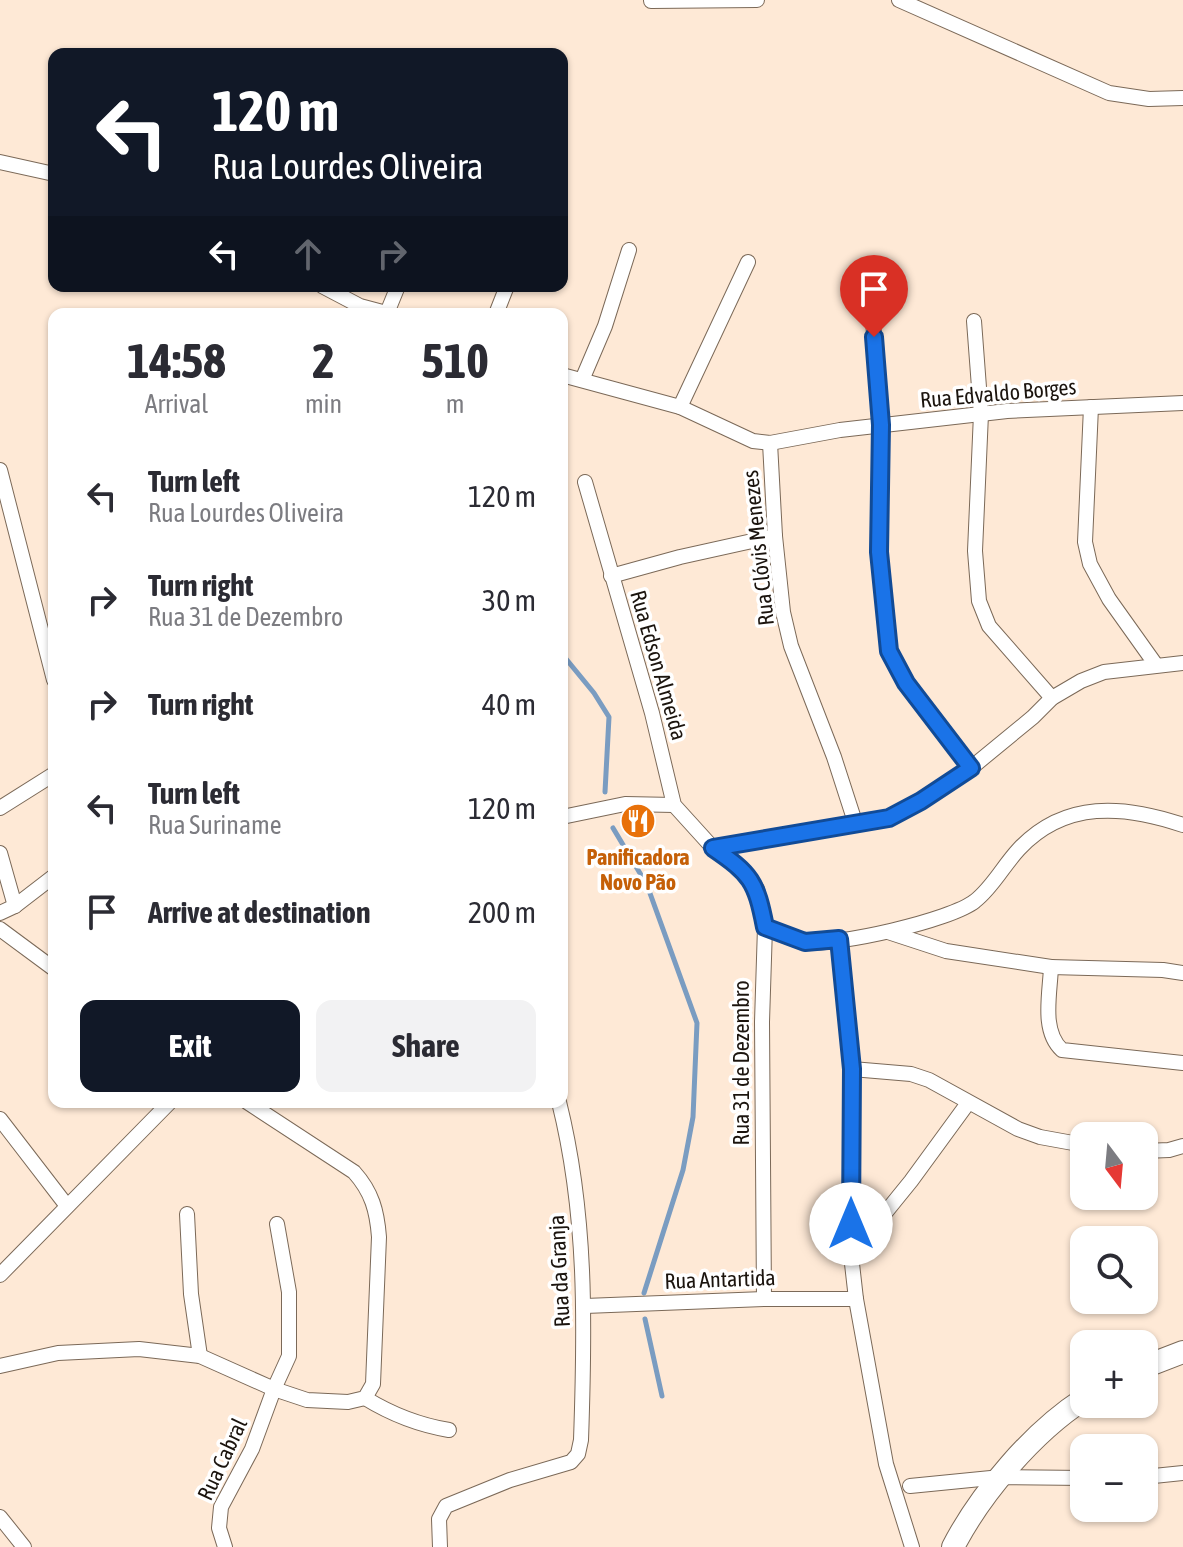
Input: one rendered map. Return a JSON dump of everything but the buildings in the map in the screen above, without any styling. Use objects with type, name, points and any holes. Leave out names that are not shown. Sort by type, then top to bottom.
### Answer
[{"type":"street","points":[[651,1],[757,0]]},
{"type":"street","points":[[899,0],[1109,93],[1149,99],[1183,98]]},
{"type":"street","points":[[0,162],[48,173]]},
{"type":"street","points":[[582,380],[605,326],[629,250]]},
{"type":"street","points":[[680,407],[748,262]]},
{"type":"street","points":[[333,292],[368,308]]},
{"type":"street","points":[[872,308],[881,425],[879,552],[889,651],[906,683],[971,768]]},
{"type":"street","points":[[974,321],[981,414],[975,551],[979,601],[989,626],[1052,698]]},
{"type":"street","points":[[568,376],[680,407],[753,441],[770,443]]},
{"type":"street","name":"Rua Edvaldo Borges","points":[[770,443],[881,425],[981,414],[1183,403]]},
{"type":"street","points":[[1091,407],[1085,542],[1090,564],[1109,599],[1156,665]]},
{"type":"street","name":"Rua Clóvis Menezes","points":[[770,443],[783,612],[791,646],[856,825]]},
{"type":"street","points":[[0,470],[48,657]]},
{"type":"street","name":"Rua Edson Almeida","points":[[585,482],[652,713],[674,805],[713,848]]},
{"type":"street","points":[[611,576],[775,536]]},
{"type":"street","points":[[713,848],[889,818],[971,768],[1052,698],[1081,681],[1104,672],[1183,663]]},
{"type":"street","points":[[0,808],[48,778]]},
{"type":"street","points":[[568,816],[625,804],[674,805]]},
{"type":"street","points":[[765,927],[805,942],[888,931],[941,919],[974,902],[1020,848],[1047,827],[1083,811],[1123,811],[1183,825]]},
{"type":"street","name":"Rua 31 de Dezembro","points":[[713,848],[744,871],[757,889],[765,927],[762,1022],[764,1299]]},
{"type":"street","points":[[0,853],[15,906]]},
{"type":"street","points":[[0,913],[15,906],[48,881]]},
{"type":"street","points":[[0,929],[48,965]]},
{"type":"street","points":[[888,931],[924,946],[1051,967],[1183,973]]},
{"type":"street","points":[[839,939],[852,1069],[851,1255],[856,1299],[886,1464],[912,1547]]},
{"type":"street","points":[[1051,967],[1051,1035],[1062,1050],[1183,1063]]},
{"type":"street","points":[[852,1069],[911,1074],[929,1080],[1018,1129],[1070,1142]]},
{"type":"street","points":[[851,1255],[911,1181],[968,1103]]},
{"type":"street","points":[[0,1275],[164,1108]]},
{"type":"street","points":[[0,1366],[58,1353],[139,1349],[200,1356],[307,1400],[355,1402],[365,1398],[373,1384],[379,1237],[372,1199],[365,1184],[354,1172],[256,1108]]},
{"type":"street","name":"Rua da Granja","points":[[440,1547],[439,1519],[446,1506],[510,1480],[571,1462],[578,1454],[585,1306],[581,1225],[560,1108]]},
{"type":"street","points":[[0,1119],[67,1206]]},
{"type":"street","points":[[1158,1150],[1183,1146]]},
{"type":"street","points":[[187,1214],[191,1294],[200,1356]]},
{"type":"street","name":"Rua Cabral","points":[[225,1547],[219,1528],[221,1507],[252,1449],[284,1369],[291,1341],[289,1292],[277,1224]]},
{"type":"street","name":"Rua Antartida","points":[[585,1306],[856,1299]]},
{"type":"street","points":[[1158,1362],[1183,1352]]},
{"type":"street","points":[[365,1398],[425,1426],[449,1430]]},
{"type":"street","points":[[953,1547],[1001,1477],[1057,1417],[1070,1408]]},
{"type":"street","points":[[1158,1476],[1183,1473]]},
{"type":"street","points":[[910,1486],[1001,1477],[1070,1478]]},
{"type":"street","points":[[0,1517],[24,1547]]},
{"type":"waterway","points":[[568,661],[609,717],[605,792]]},
{"type":"waterway","points":[[613,828],[647,885],[697,1023],[693,1117],[683,1170],[644,1293]]},
{"type":"waterway","points":[[645,1319],[662,1396]]},
{"type":"place","name":"Panificadora Novo Pão","points":[[638,821]]},
{"type":"route","points":[[851,1224],[852,1069],[839,939],[805,942],[765,927],[757,889],[744,871],[713,848],[889,818],[971,768],[906,683],[892,660],[886,639],[879,552],[881,425],[874,337]]}]
